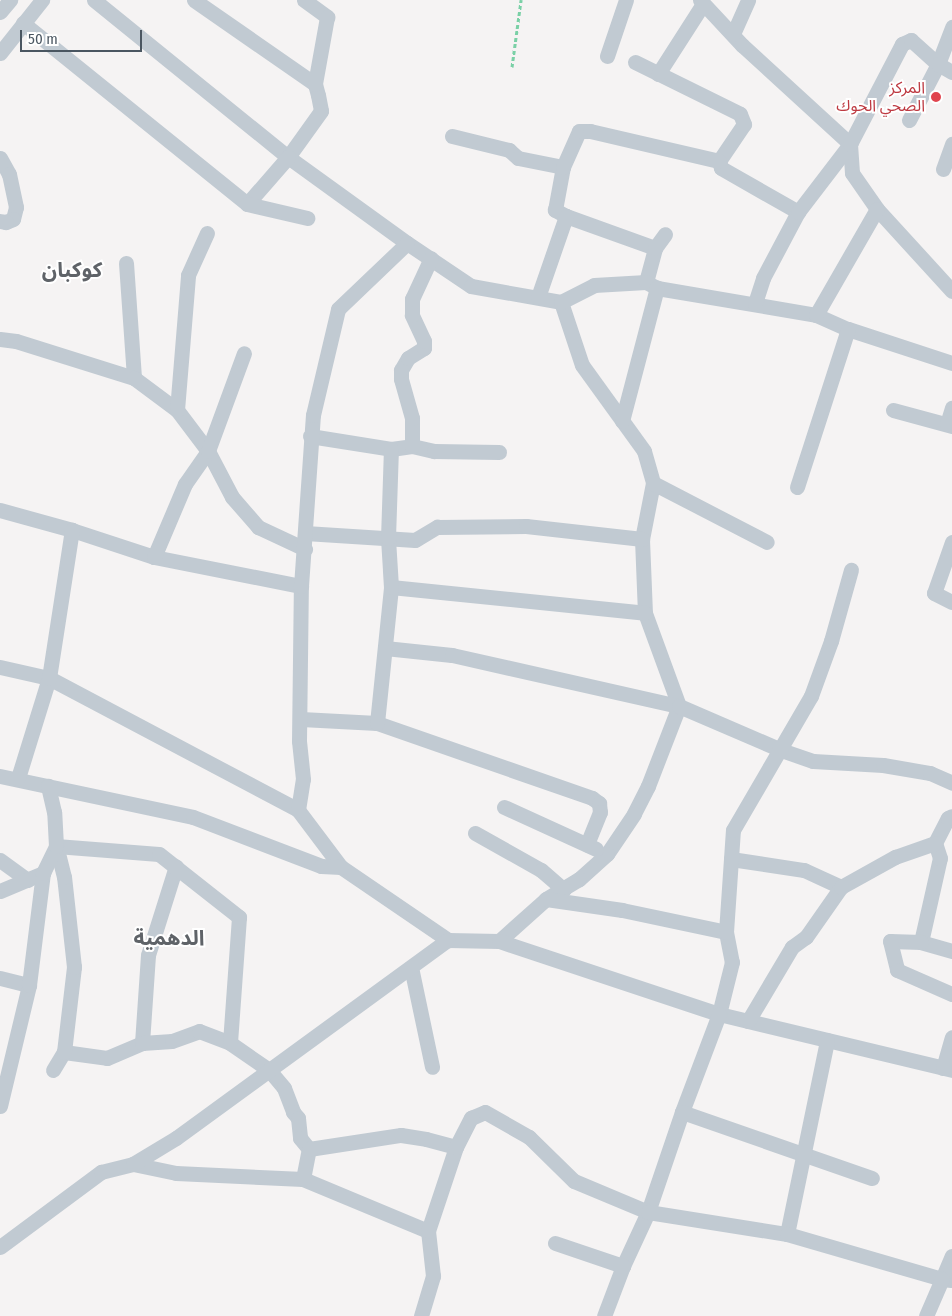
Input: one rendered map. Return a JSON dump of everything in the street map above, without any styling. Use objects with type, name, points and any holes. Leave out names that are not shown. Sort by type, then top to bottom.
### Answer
[{"type":"street","points":[[0,53],[42,0]]},
{"type":"street","points":[[94,0],[288,157],[470,286],[561,302],[594,285],[651,285],[816,315],[848,329],[952,364]]},
{"type":"street","points":[[194,0],[315,84]]},
{"type":"street","points":[[247,204],[288,157],[321,111],[315,84],[327,17],[304,0]]},
{"type":"street","points":[[607,56],[626,0]]},
{"type":"street","points":[[732,34],[748,0]]},
{"type":"street","points":[[658,74],[702,2],[732,34],[850,144],[852,174],[877,209],[952,291]]},
{"type":"street","points":[[24,23],[247,204],[307,218]]},
{"type":"street","points":[[909,120],[938,64],[952,27]]},
{"type":"street","points":[[755,303],[763,278],[798,212],[850,144],[902,44],[911,40],[938,64],[952,72]]},
{"type":"street","points":[[635,62],[740,114],[744,124],[719,161],[721,168],[798,212]]},
{"type":"street","points":[[654,248],[566,216],[555,210],[563,167],[580,131],[719,161]]},
{"type":"street","points":[[452,136],[510,150],[518,158],[563,167]]},
{"type":"street","points":[[943,170],[952,144]]},
{"type":"street","points":[[0,158],[9,174],[16,207],[13,219],[6,222],[0,221]]},
{"type":"street","points":[[816,315],[877,209]]},
{"type":"street","points":[[538,297],[566,216]]},
{"type":"street","points":[[177,410],[188,275],[207,233]]},
{"type":"street","points":[[622,421],[651,285],[654,248],[665,234]]},
{"type":"street","points":[[298,810],[303,779],[299,741],[301,720],[301,586],[305,549],[310,436],[313,415],[338,309],[407,243]]},
{"type":"street","points":[[412,446],[412,418],[401,378],[401,370],[408,358],[424,348],[424,341],[412,315],[412,299],[431,258]]},
{"type":"street","points":[[126,263],[134,378]]},
{"type":"street","points":[[498,940],[546,899],[564,890],[607,854],[634,814],[648,786],[678,706],[644,613],[642,539],[653,483],[644,451],[582,365],[561,302]]},
{"type":"street","points":[[797,487],[848,329]]},
{"type":"street","points":[[0,340],[16,340],[134,378],[177,410],[208,451],[232,497],[258,527],[305,549]]},
{"type":"street","points":[[154,557],[185,484],[208,451],[244,353]]},
{"type":"street","points":[[893,410],[950,425],[952,408]]},
{"type":"street","points":[[310,436],[391,449],[412,446],[434,451],[499,452]]},
{"type":"street","points":[[377,723],[391,587],[388,538],[391,449]]},
{"type":"street","points":[[653,483],[768,542]]},
{"type":"street","points":[[0,510],[72,530],[154,557],[301,586]]},
{"type":"street","points":[[305,533],[416,540],[437,528],[526,526],[642,539]]},
{"type":"street","points":[[18,778],[49,678],[72,530]]},
{"type":"street","points":[[952,542],[934,593],[952,602]]},
{"type":"street","points":[[604,1316],[623,1266],[648,1212],[682,1112],[720,1014],[732,962],[726,932],[733,830],[811,696],[831,641],[851,570]]},
{"type":"street","points":[[391,587],[644,613]]},
{"type":"street","points":[[385,648],[452,655],[678,706],[781,750],[813,761],[883,765],[930,773],[952,783]]},
{"type":"street","points":[[0,667],[49,678],[298,810],[341,867],[448,940],[498,940],[720,1014],[948,1069],[952,1037]]},
{"type":"street","points":[[301,720],[377,723],[592,798],[599,803],[600,812],[587,845]]},
{"type":"street","points":[[0,776],[18,778],[193,817],[321,866],[341,867]]},
{"type":"street","points":[[48,786],[54,812],[56,846],[64,876],[74,967],[64,1052],[53,1070]]},
{"type":"street","points":[[504,807],[607,854]]},
{"type":"street","points":[[748,1021],[792,947],[806,937],[841,887],[895,857],[935,843],[948,818],[952,816]]},
{"type":"street","points":[[475,833],[542,870],[564,890]]},
{"type":"street","points":[[921,942],[946,860],[935,843]]},
{"type":"street","points":[[56,846],[159,854],[238,917],[230,1043]]},
{"type":"street","points":[[0,1106],[6,1046],[29,985],[43,873],[56,846]]},
{"type":"street","points":[[730,859],[804,870],[841,887]]},
{"type":"street","points":[[0,860],[28,880]]},
{"type":"street","points":[[142,1043],[148,955],[176,866]]},
{"type":"street","points":[[0,891],[43,873]]},
{"type":"street","points":[[546,899],[622,910],[726,932]]},
{"type":"street","points":[[0,1247],[101,1172],[133,1164],[176,1138],[448,940]]},
{"type":"street","points":[[952,951],[921,942],[890,941],[897,970],[952,994]]},
{"type":"street","points":[[411,967],[432,1067]]},
{"type":"street","points":[[0,978],[29,985]]},
{"type":"street","points":[[64,1052],[107,1058],[142,1043],[172,1041],[199,1031],[230,1043],[269,1070],[284,1088],[293,1112],[298,1118],[300,1138],[309,1149]]},
{"type":"street","points":[[787,1234],[827,1040]]},
{"type":"street","points":[[421,1316],[434,1276],[428,1231],[456,1147],[471,1118],[485,1112],[529,1137],[574,1181],[648,1212],[787,1234],[947,1280]]},
{"type":"street","points":[[682,1112],[872,1178]]},
{"type":"street","points":[[309,1149],[401,1136],[426,1139],[456,1147]]},
{"type":"street","points":[[303,1179],[309,1149]]},
{"type":"street","points":[[133,1164],[176,1173],[303,1179],[428,1231]]},
{"type":"street","points":[[555,1243],[623,1266]]},
{"type":"street","points":[[926,1316],[947,1280],[952,1256]]},
{"type":"path","points":[[512,67],[521,0]]},
{"type":"place","name":"المركز الصحي الحوك","points":[[936,97]]},
{"type":"district","name":"كوكبان","points":[[72,270]]},
{"type":"district","name":"الدهمية","points":[[169,938]]}]
